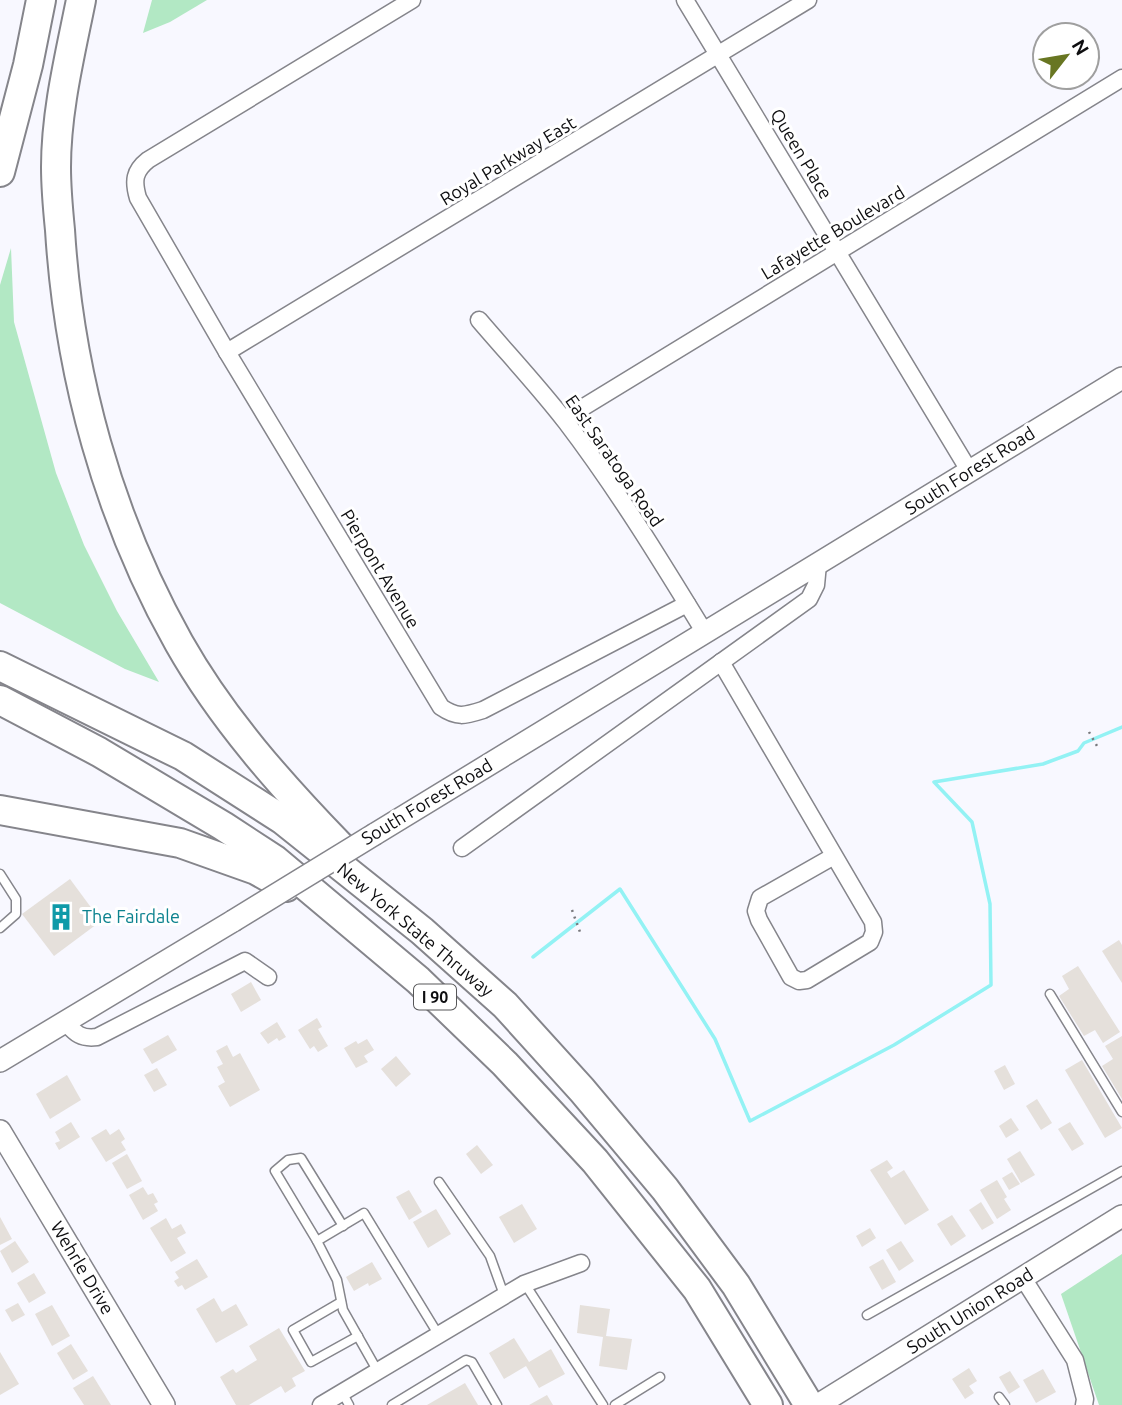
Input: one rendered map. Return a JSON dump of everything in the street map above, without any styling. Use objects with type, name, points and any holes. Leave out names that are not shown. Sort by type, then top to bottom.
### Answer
[{"type":"highway","points":[[0,172],[28,65],[41,0]]},
{"type":"highway","points":[[81,0],[65,78],[56,167],[57,194],[72,342],[89,420],[113,496],[147,580],[180,644],[222,709],[301,806],[422,930]]},
{"type":"highway","name":"New York State Thruway","points":[[0,666],[194,763],[283,820],[422,930],[505,1005],[582,1090],[665,1189],[736,1285],[809,1405]]},
{"type":"highway","name":"New York State Thruway","points":[[0,700],[99,752],[275,860],[418,980],[486,1046],[595,1161],[696,1289],[768,1405]]},
{"type":"highway","points":[[0,810],[180,842],[256,870],[350,924]]},
{"type":"street","name":"Pierpont Avenue","points":[[412,0],[139,166],[134,186],[138,198],[227,352],[441,707],[452,714],[466,716],[482,710],[687,604]]},
{"type":"street","name":"Queen Place","points":[[685,0],[970,472]]},
{"type":"street","name":"Royal Parkway East","points":[[227,352],[808,0]]},
{"type":"street","name":"Lafayette Boulevard","points":[[564,419],[1122,78]]},
{"type":"street","name":"East Saratoga Road","points":[[479,320],[564,419],[627,509],[705,633]]},
{"type":"street","name":"South Forest Road","points":[[0,1061],[1122,378]]},
{"type":"street","points":[[462,848],[809,599],[816,585],[818,564]]},
{"type":"street","points":[[721,662],[873,922],[874,932],[870,942],[807,980],[799,981],[791,977],[756,911],[760,898],[834,856]]},
{"type":"street","points":[[65,1022],[77,1035],[86,1039],[97,1037],[245,961],[268,977]]},
{"type":"street","name":"Wehrle Drive","points":[[0,1131],[162,1404]]},
{"type":"street","name":"South Union Road","points":[[818,1405],[1122,1216]]},
{"type":"street","points":[[321,1405],[346,1398],[377,1370],[524,1283],[581,1263]]},
{"type":"street","points":[[1023,1278],[1075,1360],[1085,1399],[1084,1405]]},
{"type":"lane","points":[[0,874],[16,899],[16,914],[0,928]]},
{"type":"lane","points":[[1050,994],[1122,1112]]},
{"type":"lane","points":[[343,1226],[301,1158],[288,1160],[275,1171],[337,1279],[343,1310],[377,1370]]},
{"type":"lane","points":[[867,1315],[1122,1171]]},
{"type":"lane","points":[[439,1182],[490,1256],[504,1295]]},
{"type":"lane","points":[[317,1241],[365,1213],[438,1335]]},
{"type":"lane","points":[[524,1283],[603,1405]]},
{"type":"lane","points":[[341,1302],[293,1330],[311,1362],[358,1336]]},
{"type":"lane","points":[[392,1405],[466,1360],[472,1362],[497,1405]]},
{"type":"lane","points":[[615,1405],[660,1377]]},
{"type":"path","points":[[1089,732],[1097,747]]},
{"type":"path","points":[[572,910],[580,932]]},
{"type":"green space","points":[[152,0],[207,0],[170,22],[143,33]]},
{"type":"green space","points":[[11,248],[14,322],[56,473],[84,545],[117,611],[159,682],[125,669],[0,603],[0,285]]},
{"type":"green space","points":[[1122,1254],[1122,1405],[1099,1405],[1061,1294]]},
{"type":"building","name":"The Fairdale","points":[[70,879],[101,921],[54,956],[22,914]]},
{"type":"building","points":[[1119,940],[1122,945],[1122,983],[1102,951]]},
{"type":"building","points":[[1078,966],[1120,1032],[1103,1043],[1095,1030],[1084,1036],[1059,996],[1069,989],[1062,976]]},
{"type":"building","points":[[251,982],[261,1000],[241,1012],[231,994]]},
{"type":"building","points":[[317,1018],[322,1027],[318,1029],[328,1046],[318,1052],[314,1046],[310,1049],[298,1030]]},
{"type":"building","points":[[277,1022],[286,1037],[279,1041],[277,1038],[268,1044],[260,1033]]},
{"type":"building","points":[[168,1035],[177,1050],[152,1064],[143,1049]]},
{"type":"building","points":[[1122,1036],[1122,1099],[1102,1066],[1113,1059],[1105,1046]]},
{"type":"building","points":[[367,1039],[374,1050],[364,1056],[368,1062],[356,1068],[344,1048],[356,1041],[358,1044]]},
{"type":"building","points":[[227,1045],[233,1057],[240,1053],[260,1090],[230,1107],[218,1086],[225,1082],[217,1067],[223,1064],[216,1051]]},
{"type":"building","points":[[396,1056],[411,1074],[396,1087],[381,1069]]},
{"type":"building","points":[[1082,1060],[1122,1128],[1105,1138],[1065,1070]]},
{"type":"building","points":[[1005,1065],[1015,1084],[1004,1090],[994,1071]]},
{"type":"building","points":[[157,1068],[167,1085],[154,1092],[144,1075]]},
{"type":"building","points":[[67,1075],[81,1100],[50,1119],[36,1094]]},
{"type":"building","points":[[1037,1099],[1052,1123],[1041,1130],[1026,1106]]},
{"type":"building","points":[[1011,1118],[1019,1130],[1006,1138],[999,1126]]},
{"type":"building","points":[[71,1122],[80,1137],[59,1150],[55,1143],[60,1141],[55,1132]]},
{"type":"building","points":[[1070,1122],[1084,1144],[1072,1151],[1058,1129]]},
{"type":"building","points":[[106,1129],[110,1135],[119,1129],[125,1139],[121,1142],[126,1150],[106,1162],[91,1138]]},
{"type":"building","points":[[477,1145],[493,1165],[481,1174],[466,1154]]},
{"type":"building","points":[[1020,1151],[1035,1175],[1021,1183],[1007,1159]]},
{"type":"building","points":[[127,1154],[142,1181],[127,1189],[112,1163]]},
{"type":"building","points":[[887,1160],[893,1168],[887,1172],[891,1178],[904,1170],[929,1210],[905,1225],[870,1170]]},
{"type":"building","points":[[1012,1172],[1020,1184],[1009,1190],[1002,1178]]},
{"type":"building","points":[[997,1180],[1011,1210],[997,1219],[980,1190]]},
{"type":"building","points":[[143,1187],[148,1195],[153,1193],[158,1202],[154,1204],[158,1211],[143,1220],[129,1195]]},
{"type":"building","points":[[409,1190],[422,1212],[409,1220],[396,1197]]},
{"type":"building","points":[[981,1202],[994,1223],[982,1230],[969,1210]]},
{"type":"building","points":[[522,1204],[537,1229],[514,1243],[499,1217]]},
{"type":"building","points":[[436,1209],[451,1234],[428,1248],[413,1222]]},
{"type":"building","points":[[952,1215],[966,1236],[951,1246],[937,1224]]},
{"type":"building","points":[[0,1217],[12,1239],[0,1245]]},
{"type":"building","points":[[166,1218],[172,1229],[181,1224],[186,1233],[177,1238],[186,1253],[171,1262],[150,1228]]},
{"type":"building","points":[[870,1228],[876,1238],[862,1247],[856,1236]]},
{"type":"building","points":[[15,1241],[29,1262],[12,1273],[0,1251]]},
{"type":"building","points":[[901,1241],[914,1261],[899,1271],[886,1250]]},
{"type":"building","points":[[197,1259],[208,1277],[185,1290],[182,1285],[178,1287],[174,1281],[179,1278],[175,1272]]},
{"type":"building","points":[[883,1259],[896,1282],[882,1290],[869,1267]]},
{"type":"building","points":[[372,1262],[382,1279],[354,1291],[346,1277]]},
{"type":"building","points":[[34,1273],[46,1293],[29,1303],[17,1283]]},
{"type":"building","points":[[214,1298],[222,1312],[236,1304],[248,1325],[216,1343],[196,1309]]},
{"type":"building","points":[[18,1303],[25,1315],[12,1322],[5,1310]]},
{"type":"building","points":[[52,1305],[70,1336],[52,1346],[35,1314]]},
{"type":"building","points":[[580,1305],[610,1309],[606,1336],[632,1339],[627,1370],[599,1366],[603,1337],[577,1333]]},
{"type":"building","points":[[279,1328],[305,1371],[292,1378],[296,1386],[285,1393],[281,1386],[249,1405],[236,1405],[220,1377],[233,1369],[236,1373],[257,1360],[249,1346]]},
{"type":"building","points":[[514,1338],[529,1362],[551,1349],[565,1374],[539,1388],[526,1366],[504,1379],[489,1353]]},
{"type":"building","points":[[71,1344],[88,1371],[73,1380],[57,1353]]},
{"type":"building","points":[[0,1352],[19,1384],[0,1395]]},
{"type":"building","points":[[969,1368],[977,1381],[969,1386],[974,1393],[965,1399],[952,1379]]},
{"type":"building","points":[[1043,1369],[1056,1392],[1036,1403],[1023,1380]]},
{"type":"building","points":[[1010,1371],[1020,1387],[1009,1394],[999,1377]]},
{"type":"building","points":[[93,1376],[111,1405],[84,1405],[73,1388]]},
{"type":"building","points":[[465,1383],[478,1405],[427,1405]]},
{"type":"building","points":[[547,1395],[553,1405],[529,1405]]},
{"type":"waterway","points":[[533,957],[620,889],[715,1039],[750,1121],[894,1045],[991,985],[990,904],[972,822],[934,782],[1043,764],[1078,751],[1084,743],[1122,727]]},
{"type":"place","name":"The Fairdale","points":[[61,917]]}]
